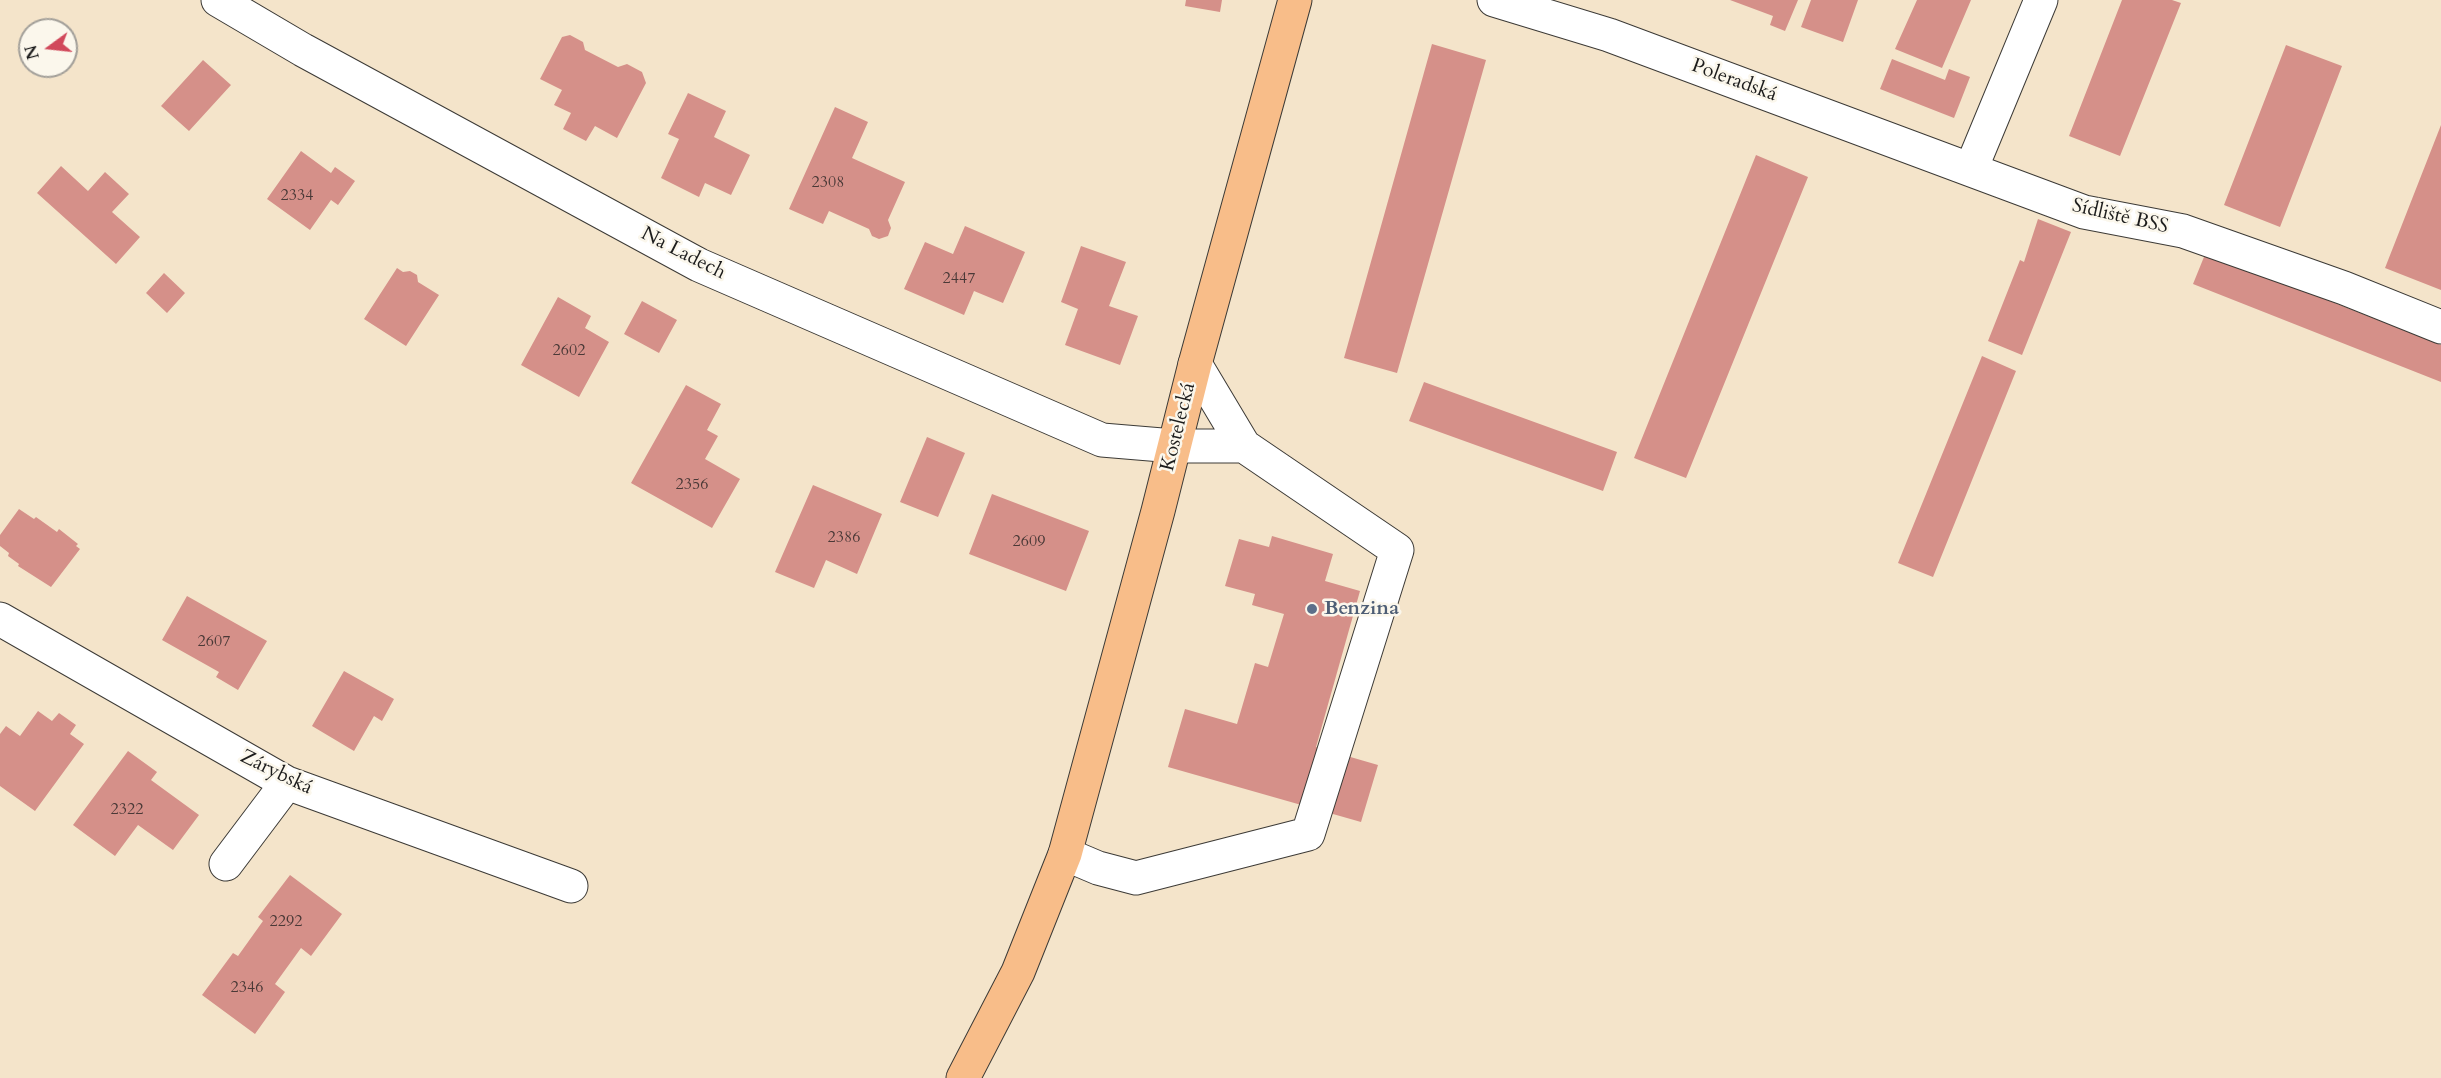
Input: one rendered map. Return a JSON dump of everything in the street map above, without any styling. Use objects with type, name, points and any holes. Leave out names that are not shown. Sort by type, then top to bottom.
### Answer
[{"type":"main road","name":"Kostelecká","points":[[963,1078],[1018,972],[1065,854],[1294,0]]},
{"type":"street","name":"Na Ladech","points":[[218,0],[303,50],[699,265],[1102,440],[1174,446],[1244,446]]},
{"type":"street","name":"Poleradská","points":[[1494,0],[1609,35],[1971,169]]},
{"type":"street","points":[[1971,169],[2041,0]]},
{"type":"street","name":"Sídliště BSS","points":[[1971,169],[2084,212],[2183,231],[2344,288],[2441,327]]},
{"type":"street","points":[[1065,854],[1098,868],[1136,878],[1308,834],[1397,550],[1244,446],[1195,364]]},
{"type":"street","name":"Zárybská","points":[[0,619],[287,783],[571,886]]},
{"type":"street","points":[[226,864],[287,783]]},
{"type":"building","points":[[1186,0],[1222,0],[1220,12],[1185,6]]},
{"type":"building","points":[[1730,0],[1798,0],[1785,31],[1770,25],[1773,16]]},
{"type":"building","points":[[1811,0],[1858,0],[1843,42],[1801,27]]},
{"type":"building","points":[[1917,0],[1971,0],[1942,68],[1895,49]]},
{"type":"building","points":[[2122,0],[2172,0],[2181,3],[2120,156],[2069,136]]},
{"type":"building","points":[[570,35],[583,42],[585,50],[618,67],[627,64],[642,72],[646,83],[617,138],[595,126],[586,141],[563,129],[571,113],[554,105],[562,90],[540,79],[562,37]]},
{"type":"building","points":[[1432,44],[1486,60],[1397,373],[1344,358]]},
{"type":"building","points":[[2286,45],[2342,66],[2280,227],[2224,205]]},
{"type":"building","points":[[1892,59],[1945,80],[1949,69],[1970,77],[1954,118],[1880,89]]},
{"type":"building","points":[[203,60],[231,85],[189,131],[161,106]]},
{"type":"building","points":[[688,93],[726,111],[714,137],[750,155],[731,195],[705,183],[699,197],[661,178],[679,139],[668,134]]},
{"type":"building","points":[[835,107],[868,122],[852,158],[905,182],[888,220],[891,228],[888,236],[879,239],[872,236],[869,229],[829,211],[823,224],[789,209]]},
{"type":"building","points":[[2441,125],[2441,290],[2385,268]]},
{"type":"building","points":[[301,151],[331,173],[335,167],[355,181],[338,205],[331,200],[310,230],[267,199]]},
{"type":"building","points":[[1756,155],[1808,177],[1686,478],[1634,458]]},
{"type":"building","points":[[61,166],[88,191],[105,172],[129,194],[112,212],[140,237],[116,264],[37,193]]},
{"type":"building","points":[[2038,219],[2071,232],[2022,355],[1988,341],[2020,260],[2024,262]]},
{"type":"building","points":[[965,226],[1025,252],[1003,303],[974,291],[964,315],[904,289],[925,242],[953,254]]},
{"type":"building","points":[[1081,246],[1126,262],[1109,306],[1138,316],[1120,365],[1065,345],[1078,309],[1061,302]]},
{"type":"building","points":[[2206,252],[2441,345],[2441,382],[2193,284]]},
{"type":"building","points":[[397,268],[417,275],[418,282],[439,295],[406,346],[364,319]]},
{"type":"building","points":[[164,273],[185,293],[167,313],[146,293]]},
{"type":"building","points":[[558,297],[591,316],[585,328],[609,342],[579,397],[521,365]]},
{"type":"building","points":[[642,301],[677,320],[659,353],[624,334]]},
{"type":"building","points":[[1982,356],[2016,371],[1933,577],[1898,563]]},
{"type":"building","points":[[1424,382],[1617,452],[1603,491],[1409,421]]},
{"type":"building","points":[[686,385],[721,404],[707,430],[718,436],[705,459],[740,479],[712,528],[631,483]]},
{"type":"building","points":[[927,437],[965,453],[938,517],[900,502]]},
{"type":"building","points":[[813,485],[882,514],[857,574],[826,560],[814,588],[775,572]]},
{"type":"building","points":[[992,494],[1089,531],[1066,591],[969,554]]},
{"type":"building","points":[[19,509],[34,519],[36,517],[57,532],[59,529],[78,544],[76,546],[80,549],[51,587],[18,566],[19,564],[0,546],[0,535]]},
{"type":"building","points":[[1272,536],[1333,554],[1325,581],[1360,591],[1316,747],[1378,765],[1361,822],[1168,767],[1185,709],[1237,724],[1255,663],[1268,667],[1284,614],[1252,605],[1255,594],[1225,586],[1239,539],[1269,547]]},
{"type":"building","points":[[187,596],[267,641],[238,690],[216,677],[219,672],[162,640]]},
{"type":"building","points":[[344,671],[394,699],[382,721],[374,716],[354,751],[312,726]]},
{"type":"building","points":[[38,711],[52,721],[59,713],[76,725],[70,734],[84,744],[35,811],[0,786],[0,734],[6,726],[20,736]]},
{"type":"building","points":[[128,751],[157,772],[151,780],[199,815],[173,850],[138,825],[115,856],[73,825]]},
{"type":"building","points":[[290,875],[342,914],[311,956],[301,948],[275,984],[285,992],[255,1034],[202,995],[233,953],[238,956],[263,921],[258,917]]},
{"type":"place","name":"Benzina","points":[[1312,609]]}]
